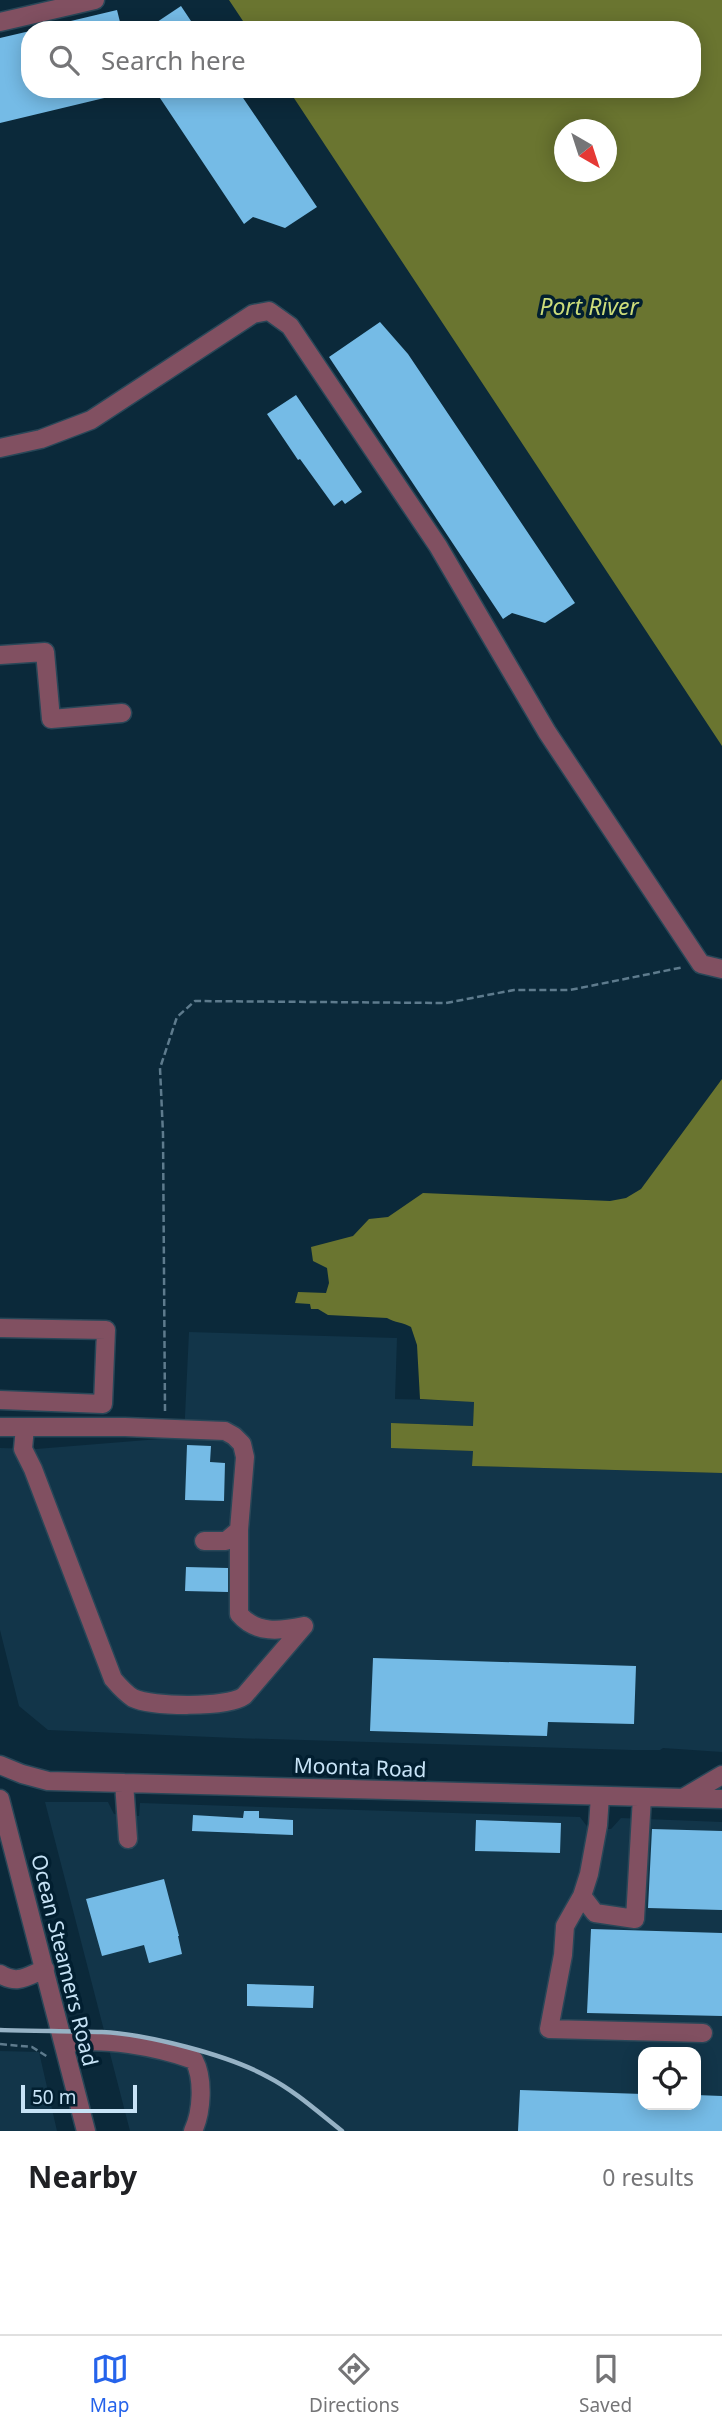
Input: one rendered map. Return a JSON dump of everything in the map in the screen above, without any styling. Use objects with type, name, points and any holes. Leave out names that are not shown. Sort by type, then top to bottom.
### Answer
[{"type":"street","points":[[0,22],[95,0]]},
{"type":"street","points":[[0,448],[41,439],[92,420],[253,314],[269,311],[290,326],[438,545],[547,733],[701,964],[722,970]]},
{"type":"street","points":[[0,655],[45,652],[51,719],[122,713]]},
{"type":"street","points":[[0,1328],[106,1330],[103,1404],[0,1400]]},
{"type":"street","points":[[93,1428],[94,1403]]},
{"type":"street","points":[[0,1427],[25,1427],[165,1429],[225,1431],[242,1444],[245,1457],[239,1530],[239,1614],[247,1623],[262,1629],[304,1626],[237,1702],[218,1705],[140,1700],[131,1696],[113,1679],[23,1449],[25,1427]]},
{"type":"street","points":[[204,1541],[226,1541],[239,1530]]},
{"type":"street","name":"Moonta Road","points":[[0,1765],[48,1780],[722,1799]]},
{"type":"street","points":[[683,1798],[722,1775]]},
{"type":"street","points":[[124,1783],[128,1839]]},
{"type":"street","points":[[600,1796],[594,1849],[582,1896],[565,1926],[563,1955],[549,2029],[703,2034]]},
{"type":"street","points":[[582,1896],[594,1913],[635,1919],[642,1797]]},
{"type":"street","name":"Ocean Steamers Road","points":[[0,1800],[86,2131]]},
{"type":"street","points":[[0,1974],[10,1980],[45,1969]]},
{"type":"street","points":[[64,2044],[91,2040],[110,2042],[194,2060],[200,2096],[198,2119],[193,2131]]},
{"type":"path","points":[[165,1429],[160,1068],[177,1017],[195,1001],[446,1003],[514,990],[570,990],[701,964]]},
{"type":"path","points":[[0,2044],[40,2050],[72,2078]]},
{"type":"shaded area","points":[[189,1332],[397,1338],[395,1399],[474,1401],[473,1426],[391,1423],[434,1449],[473,1451],[472,1466],[722,1473],[722,1752],[48,1730],[19,1706],[0,1630],[0,1448],[36,1449],[184,1437]]},
{"type":"shaded area","points":[[45,1802],[108,1802],[114,1814],[139,1816],[140,1803],[580,1817],[589,1829],[611,1829],[621,1818],[722,1822],[722,2131],[130,2131]]},
{"type":"shaded area","points":[[0,2051],[39,2052],[57,2131],[0,2131]]},
{"type":"water","name":"Port River","points":[[229,0],[722,0],[722,746],[294,98],[701,98],[701,21],[243,21]]},
{"type":"water","points":[[722,1079],[722,1473],[472,1466],[473,1451],[391,1448],[391,1423],[473,1426],[474,1402],[420,1399],[417,1345],[411,1327],[387,1318],[328,1315],[318,1309],[311,1309],[310,1304],[295,1303],[298,1292],[326,1293],[329,1283],[327,1268],[313,1261],[311,1247],[353,1236],[369,1219],[388,1217],[423,1193],[610,1201],[626,1198],[641,1189]]},
{"type":"building","points":[[181,6],[191,21],[158,21]]},
{"type":"building","points":[[117,10],[120,21],[71,21]]},
{"type":"building","points":[[21,33],[21,98],[104,98],[0,123],[0,38]]},
{"type":"building","points":[[160,98],[243,98],[317,207],[285,228],[253,217],[244,224]]},
{"type":"building","points":[[380,322],[408,354],[575,603],[545,623],[512,613],[503,619],[329,357]]},
{"type":"building","points":[[296,395],[362,492],[345,504],[342,500],[334,506],[267,414]]},
{"type":"building","points":[[187,1445],[211,1446],[210,1462],[225,1463],[224,1501],[185,1500]]},
{"type":"building","points":[[186,1567],[228,1568],[228,1592],[185,1591]]},
{"type":"building","points":[[373,1658],[636,1666],[634,1724],[548,1722],[547,1736],[370,1731]]},
{"type":"building","points":[[244,1811],[259,1811],[259,1818],[293,1820],[293,1835],[192,1831],[193,1815],[243,1818]]},
{"type":"building","points":[[476,1820],[561,1823],[560,1853],[475,1851]]},
{"type":"building","points":[[652,1829],[722,1831],[722,1910],[648,1908]]},
{"type":"building","points":[[164,1879],[182,1954],[149,1963],[144,1945],[102,1956],[86,1899]]},
{"type":"building","points":[[591,1929],[722,1933],[722,2016],[587,2013]]},
{"type":"building","points":[[247,1984],[314,1986],[313,2008],[247,2006]]},
{"type":"building","points":[[520,2090],[638,2094],[638,2110],[701,2110],[701,2095],[722,2096],[722,2131],[518,2131]]},
{"type":"railway","points":[[0,2030],[120,2034],[164,2041],[210,2054],[251,2069],[278,2083],[342,2131]]}]
